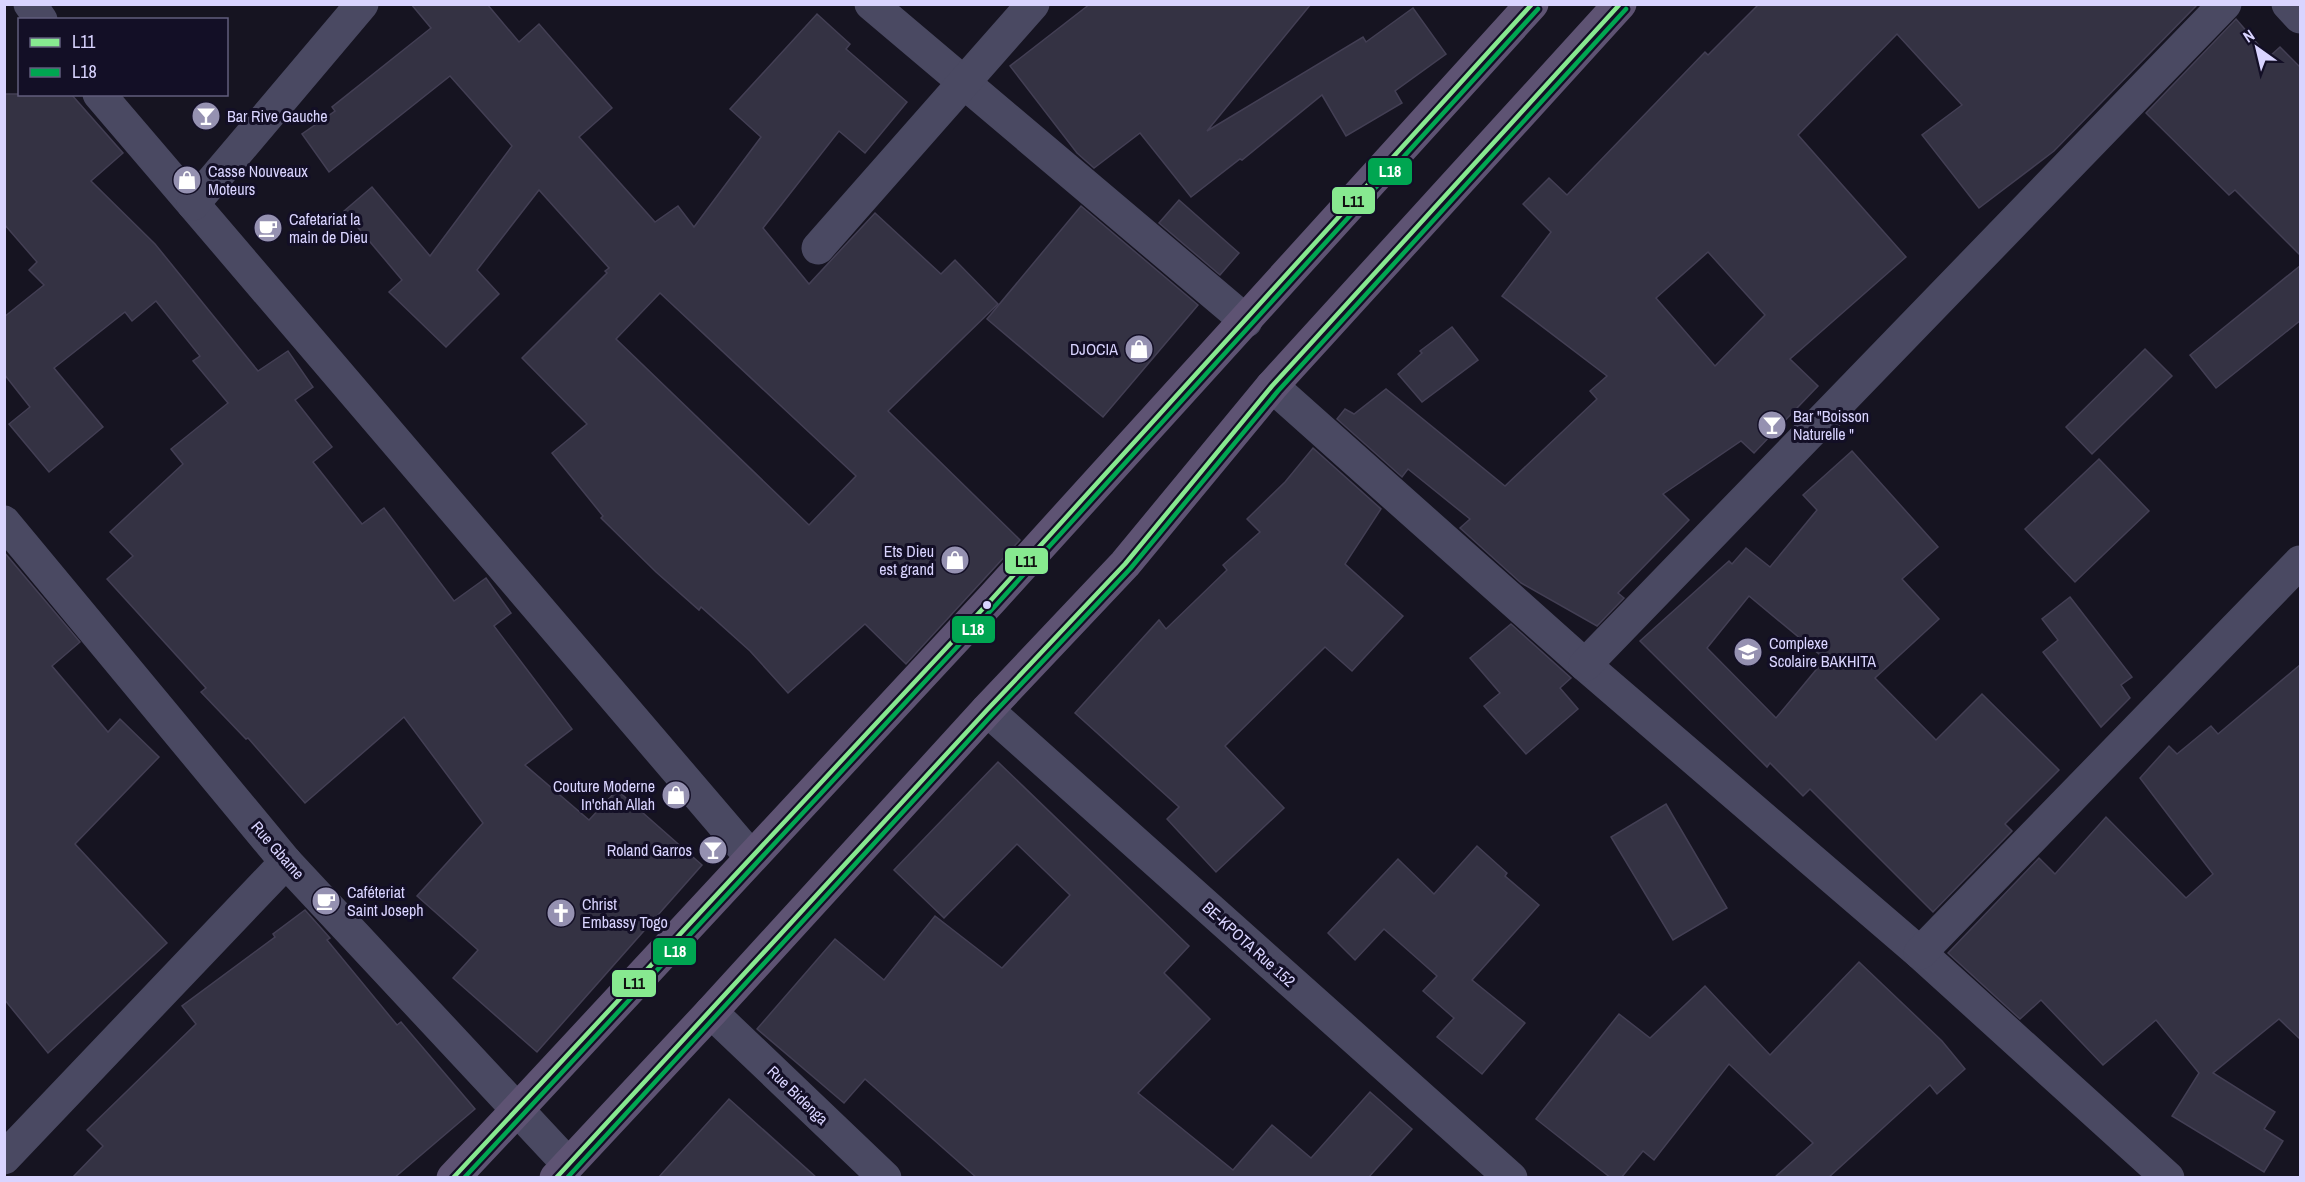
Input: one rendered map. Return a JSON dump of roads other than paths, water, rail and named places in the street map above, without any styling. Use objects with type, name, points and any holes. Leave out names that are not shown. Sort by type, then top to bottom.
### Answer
[{"type":"main road","points":[[453,1178],[991,600],[1532,4]]},
{"type":"main road","points":[[562,1171],[987,710],[1125,564],[1272,386],[1620,4]]},
{"type":"street","points":[[30,4],[40,18]]},
{"type":"street","points":[[193,204],[362,4]]},
{"type":"street","points":[[871,4],[1246,321]]},
{"type":"street","points":[[818,248],[1033,4]]},
{"type":"street","points":[[1585,665],[2225,4]]},
{"type":"street","points":[[2288,4],[2301,17]]},
{"type":"street","points":[[101,96],[751,857]]},
{"type":"street","points":[[1272,386],[1585,665],[1920,953],[2168,1178]]},
{"type":"street","name":"Rue Gbame","points":[[4,522],[286,861],[518,1109],[562,1171]]},
{"type":"street","points":[[1920,953],[2301,562]]},
{"type":"street","name":"BE-KPOTA Rue 152","points":[[987,710],[1511,1178]]},
{"type":"street","points":[[4,1158],[286,861]]},
{"type":"street","name":"Rue Bidenga","points":[[711,1012],[885,1178]]},
{"type":"place","name":"Bar Rive Gauche","points":[[206,116]]},
{"type":"place","name":"Casse Nouveaux Moteurs","points":[[187,180]]},
{"type":"place","name":"Cafetariat la main de Dieu","points":[[268,228]]},
{"type":"place","name":"DJOCIA","points":[[1139,349]]},
{"type":"place","name":"Bar \"Boisson Naturelle \"","points":[[1772,425]]},
{"type":"place","name":"Ets Dieu est grand","points":[[955,560]]},
{"type":"place","name":"Complexe Scolaire BAKHITA","points":[[1748,652]]},
{"type":"place","name":"Couture Moderne In'chah Allah","points":[[676,795]]},
{"type":"place","name":"Roland Garros","points":[[713,850]]},
{"type":"place","name":"Caféteriat Saint Joseph","points":[[326,901]]},
{"type":"place","name":"Christ Embassy Togo","points":[[561,913]]}]
